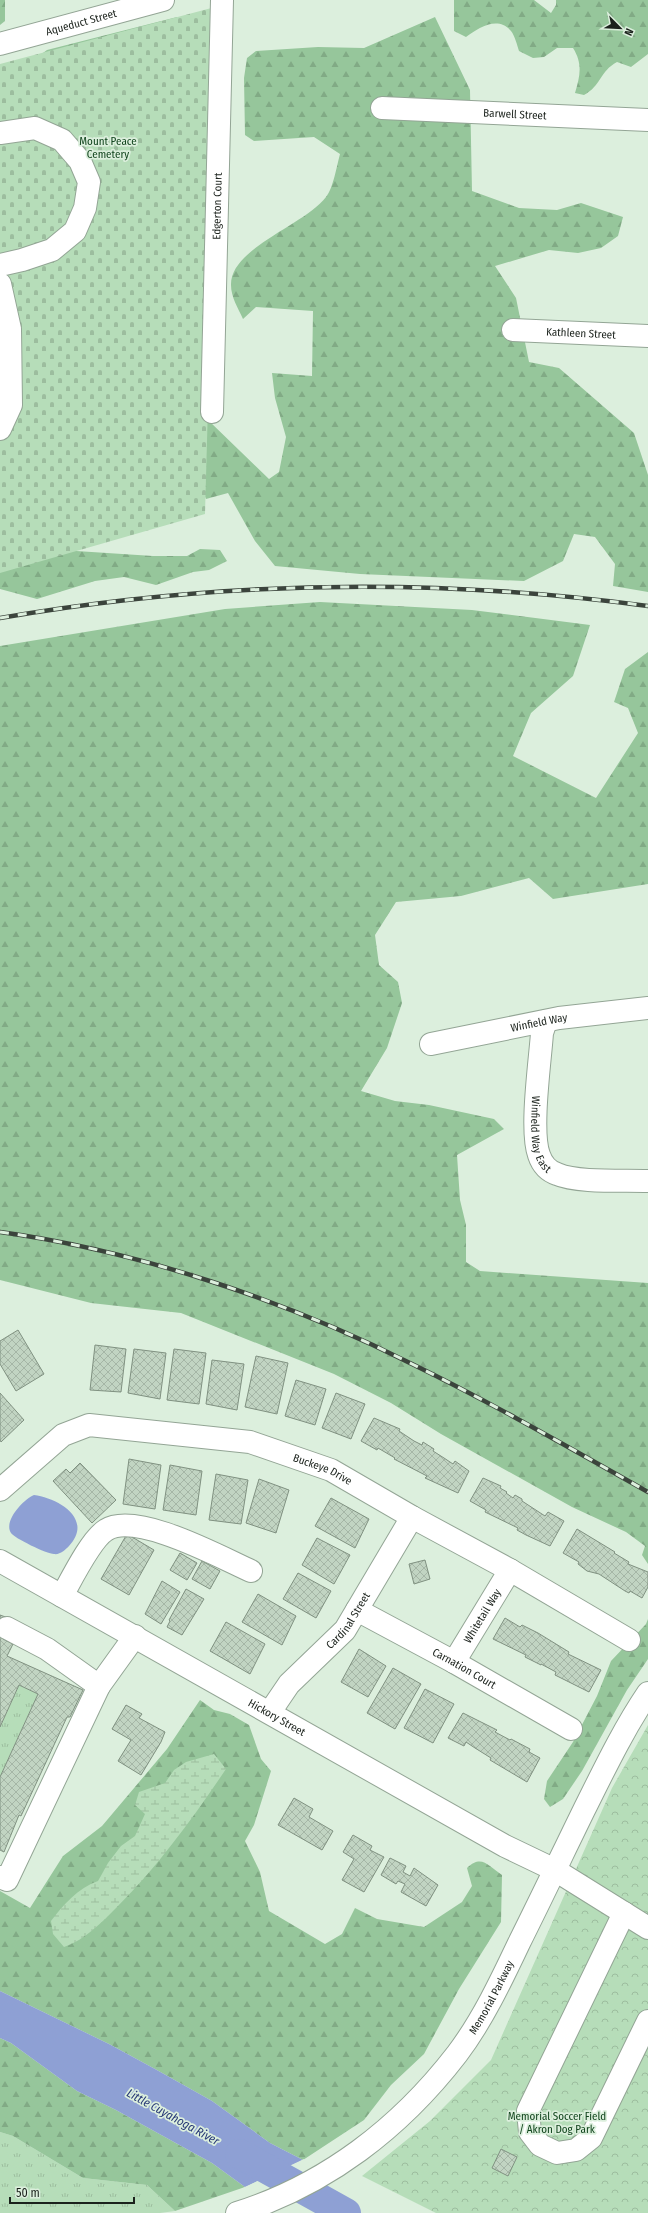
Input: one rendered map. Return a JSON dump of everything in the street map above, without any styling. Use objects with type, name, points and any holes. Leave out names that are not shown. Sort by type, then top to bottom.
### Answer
[{"type":"street","name":"Aqueduct Street","points":[[0,44],[163,0]]},
{"type":"street","name":"Edgerton Court","points":[[212,412],[222,0]]},
{"type":"street","name":"Barwell Street","points":[[382,108],[648,120]]},
{"type":"street","points":[[0,133],[35,128],[62,140],[80,161],[89,182],[85,208],[75,231],[52,250],[22,260],[0,265]]},
{"type":"street","points":[[0,284],[10,329],[11,405],[0,429]]},
{"type":"street","name":"Kathleen Street","points":[[513,330],[648,336]]},
{"type":"street","name":"Winfield Way","points":[[431,1044],[559,1018],[648,1008]]},
{"type":"street","name":"Winfield Way East","points":[[546,1021],[542,1033],[536,1130],[539,1155],[546,1168],[558,1175],[571,1178],[648,1181]]},
{"type":"street","name":"Buckeye Drive","points":[[0,1490],[63,1435],[89,1425],[250,1442],[331,1470],[412,1517],[510,1570],[628,1640]]},
{"type":"street","name":"Cardinal Street","points":[[270,1712],[289,1684],[345,1630],[412,1517]]},
{"type":"street","points":[[62,1596],[91,1546],[106,1530],[127,1525],[158,1530],[251,1571]]},
{"type":"street","name":"Hickory Street","points":[[0,1561],[270,1712],[504,1846],[555,1870],[648,1928]]},
{"type":"street","name":"Whitetail Way","points":[[454,1662],[510,1570]]},
{"type":"street","name":"Carnation Court","points":[[357,1610],[454,1662],[571,1729]]},
{"type":"street","points":[[7,1628],[47,1648],[99,1686]]},
{"type":"street","points":[[0,1876],[7,1880],[99,1686],[135,1636]]},
{"type":"street","name":"Memorial Parkway","points":[[237,2213],[258,2206],[324,2175],[382,2134],[416,2102],[457,2054],[482,2014],[602,1774],[633,1715],[648,1693]]},
{"type":"street","points":[[624,1913],[528,2111],[530,2132],[540,2145],[557,2153],[576,2150],[591,2138],[648,2021]]},
{"type":"green space","points":[[0,0],[5,0],[5,21],[0,25]]},
{"type":"green space","points":[[454,0],[534,0],[551,13],[556,5],[556,0],[648,0],[648,54],[631,67],[617,62],[607,70],[590,91],[584,95],[575,93],[580,70],[578,59],[573,48],[557,48],[544,57],[533,58],[519,51],[515,38],[506,26],[494,23],[476,30],[466,37],[454,31]]},
{"type":"green space","name":"Mount Peace Cemetery","points":[[219,6],[205,514],[0,573],[0,64]]},
{"type":"green space","points":[[177,17],[208,420],[269,479],[279,472],[286,437],[275,398],[272,373],[312,376],[313,311],[256,307],[243,319],[233,298],[231,285],[234,272],[242,260],[255,248],[316,207],[326,197],[333,183],[340,154],[314,137],[254,141],[245,135],[244,78],[247,58],[256,51],[318,47],[364,48],[435,17],[470,90],[472,191],[519,208],[557,210],[581,203],[623,217],[618,236],[601,248],[578,253],[549,250],[495,266],[516,298],[529,362],[559,368],[634,433],[648,475],[648,592],[613,586],[615,564],[595,537],[574,534],[563,561],[524,581],[360,574],[275,566],[255,541],[228,493],[206,499],[28,64],[47,50]]},
{"type":"green space","points":[[0,508],[61,550],[153,556],[187,556],[200,549],[220,550],[227,561],[209,570],[193,572],[156,585],[124,577],[95,581],[37,599],[0,589]]},
{"type":"green space","points":[[320,602],[472,610],[590,625],[573,676],[531,713],[513,756],[596,798],[638,733],[628,708],[614,702],[625,669],[648,652],[648,884],[553,899],[529,878],[461,896],[396,902],[375,935],[379,965],[398,982],[402,1003],[387,1048],[361,1091],[395,1101],[429,1105],[494,1119],[504,1129],[457,1155],[460,1200],[466,1225],[466,1262],[480,1271],[648,1283],[648,1564],[642,1555],[645,1546],[626,1532],[572,1507],[441,1434],[391,1403],[334,1374],[181,1313],[91,1303],[0,1280],[0,646],[225,609]]},
{"type":"green space","points":[[648,1619],[648,1659],[627,1690],[582,1771],[563,1799],[550,1807],[544,1799],[547,1781],[573,1742],[597,1696],[611,1661],[646,1624]]},
{"type":"green space","points":[[19,1685],[38,1694],[0,1777],[0,1727]]},
{"type":"green space","points":[[200,1700],[214,1710],[230,1714],[249,1725],[261,1759],[271,1771],[254,1825],[245,1841],[260,1872],[269,1911],[325,1944],[342,1934],[355,1908],[377,1919],[424,1927],[462,1902],[472,1886],[467,1868],[472,1864],[477,1862],[485,1863],[502,1875],[501,1922],[459,1989],[424,2054],[391,2085],[364,2120],[303,2160],[270,2143],[212,2101],[155,2069],[109,2044],[0,1991],[0,1891],[30,1908],[63,1856],[102,1826],[167,1749]]},
{"type":"green space","name":"Memorial Soccer Field / Akron Dog Park","points":[[648,1725],[648,2213],[436,2213],[362,2176],[430,2121],[491,2060],[612,1788]]},
{"type":"green space","points":[[214,1754],[226,1769],[175,1841],[147,1875],[105,1919],[79,1940],[64,1947],[53,1934],[51,1921],[66,1903],[84,1888],[98,1881],[108,1863],[121,1846],[135,1836],[145,1814],[135,1805],[139,1792],[165,1783],[174,1770],[186,1762]]},
{"type":"green space","points":[[0,2038],[11,2043],[77,2091],[116,2110],[212,2163],[245,2187],[175,2211],[147,2185],[83,2178],[13,2136],[0,2132]]},
{"type":"green space","points":[[0,2132],[13,2136],[83,2178],[147,2185],[175,2211],[160,2213],[0,2213]]},
{"type":"water","points":[[34,1495],[53,1500],[62,1505],[75,1519],[77,1527],[76,1536],[69,1546],[60,1553],[54,1554],[45,1551],[24,1542],[11,1533],[9,1528],[12,1517],[25,1501]]},
{"type":"water","points":[[0,1991],[109,2044],[155,2069],[212,2101],[270,2143],[303,2160],[245,2187],[212,2163],[116,2110],[77,2091],[11,2043],[0,2038]]},
{"type":"pier","points":[[304,2159],[304,2162],[261,2183],[246,2189],[243,2188]]},
{"type":"building","points":[[18,1330],[44,1374],[16,1391],[0,1364],[0,1341]]},
{"type":"building","points":[[95,1345],[126,1349],[121,1392],[90,1390]]},
{"type":"building","points":[[134,1349],[166,1353],[160,1399],[128,1393]]},
{"type":"building","points":[[174,1349],[206,1353],[199,1404],[167,1400]]},
{"type":"building","points":[[256,1356],[288,1363],[277,1414],[245,1407]]},
{"type":"building","points":[[212,1360],[244,1364],[237,1410],[206,1404]]},
{"type":"building","points":[[296,1380],[326,1389],[315,1425],[285,1416]]},
{"type":"building","points":[[0,1393],[24,1420],[1,1442],[0,1440]]},
{"type":"building","points":[[336,1393],[365,1404],[351,1439],[322,1428]]},
{"type":"building","points":[[374,1418],[400,1429],[399,1431],[414,1441],[422,1445],[423,1442],[434,1449],[433,1451],[453,1464],[455,1461],[469,1471],[458,1493],[425,1478],[427,1476],[394,1459],[395,1458],[378,1448],[377,1450],[361,1441]]},
{"type":"building","points":[[129,1459],[161,1465],[155,1509],[123,1504]]},
{"type":"building","points":[[80,1463],[116,1500],[92,1523],[53,1481],[66,1469],[70,1473]]},
{"type":"building","points":[[170,1465],[202,1471],[196,1515],[163,1510]]},
{"type":"building","points":[[216,1474],[248,1480],[241,1524],[209,1520]]},
{"type":"building","points":[[483,1478],[501,1486],[500,1488],[513,1498],[515,1495],[545,1516],[548,1512],[564,1521],[550,1546],[526,1535],[517,1530],[518,1528],[485,1512],[486,1510],[470,1501]]},
{"type":"building","points":[[259,1479],[289,1490],[276,1533],[246,1523]]},
{"type":"building","points":[[331,1498],[369,1519],[355,1548],[315,1526]]},
{"type":"building","points":[[577,1529],[615,1552],[614,1553],[629,1562],[628,1564],[648,1572],[648,1587],[642,1598],[630,1591],[629,1593],[625,1591],[599,1574],[587,1571],[578,1564],[579,1562],[563,1553]]},
{"type":"building","points":[[127,1534],[154,1550],[129,1595],[101,1579]]},
{"type":"building","points":[[317,1538],[350,1555],[334,1584],[302,1565]]},
{"type":"building","points":[[180,1553],[197,1563],[187,1580],[170,1570]]},
{"type":"building","points":[[425,1560],[430,1579],[414,1584],[409,1564]]},
{"type":"building","points":[[202,1561],[220,1571],[210,1589],[192,1579]]},
{"type":"building","points":[[298,1573],[331,1591],[316,1618],[283,1599]]},
{"type":"building","points":[[162,1581],[180,1592],[161,1624],[145,1614]]},
{"type":"building","points":[[186,1589],[204,1599],[182,1635],[167,1627],[170,1621],[169,1620]]},
{"type":"building","points":[[258,1594],[296,1616],[282,1645],[242,1622]]},
{"type":"building","points":[[0,1615],[11,1619],[3,1639],[13,1644],[7,1656],[83,1690],[70,1717],[67,1717],[21,1816],[19,1815],[4,1852],[0,1850],[0,1777],[38,1694],[19,1685],[0,1727]]},
{"type":"building","points":[[505,1618],[520,1627],[522,1625],[538,1633],[569,1652],[568,1654],[601,1670],[589,1692],[555,1675],[556,1672],[525,1657],[526,1655],[493,1639]]},
{"type":"building","points":[[226,1622],[265,1644],[250,1674],[210,1651]]},
{"type":"building","points":[[359,1649],[386,1666],[368,1697],[341,1682]]},
{"type":"building","points":[[393,1668],[421,1684],[395,1729],[367,1713]]},
{"type":"building","points":[[425,1689],[454,1704],[433,1743],[404,1728]]},
{"type":"building","points":[[126,1705],[142,1714],[139,1718],[165,1732],[161,1742],[141,1775],[118,1761],[131,1740],[112,1729]]},
{"type":"building","points":[[463,1713],[497,1730],[495,1732],[530,1749],[529,1752],[540,1758],[527,1782],[490,1760],[491,1758],[466,1742],[464,1746],[448,1738]]},
{"type":"building","points":[[294,1798],[313,1809],[309,1817],[333,1831],[322,1850],[278,1825]]},
{"type":"building","points":[[353,1835],[372,1846],[370,1850],[384,1857],[364,1892],[342,1880],[354,1859],[343,1852]]},
{"type":"building","points":[[390,1858],[406,1866],[403,1872],[410,1876],[414,1868],[438,1885],[426,1906],[401,1892],[405,1884],[398,1881],[396,1884],[381,1875]]},
{"type":"building","points":[[501,2149],[517,2157],[508,2176],[492,2168]]},
{"type":"waterway","name":"Little Cuyahoga River","points":[[240,2154],[346,2213]]},
{"type":"railway","points":[[0,618],[161,596],[242,590],[324,587],[405,587],[486,590],[648,606]]},
{"type":"railway","points":[[0,1232],[105,1252],[158,1266],[211,1282],[314,1319],[364,1341],[472,1394],[648,1492]]}]
